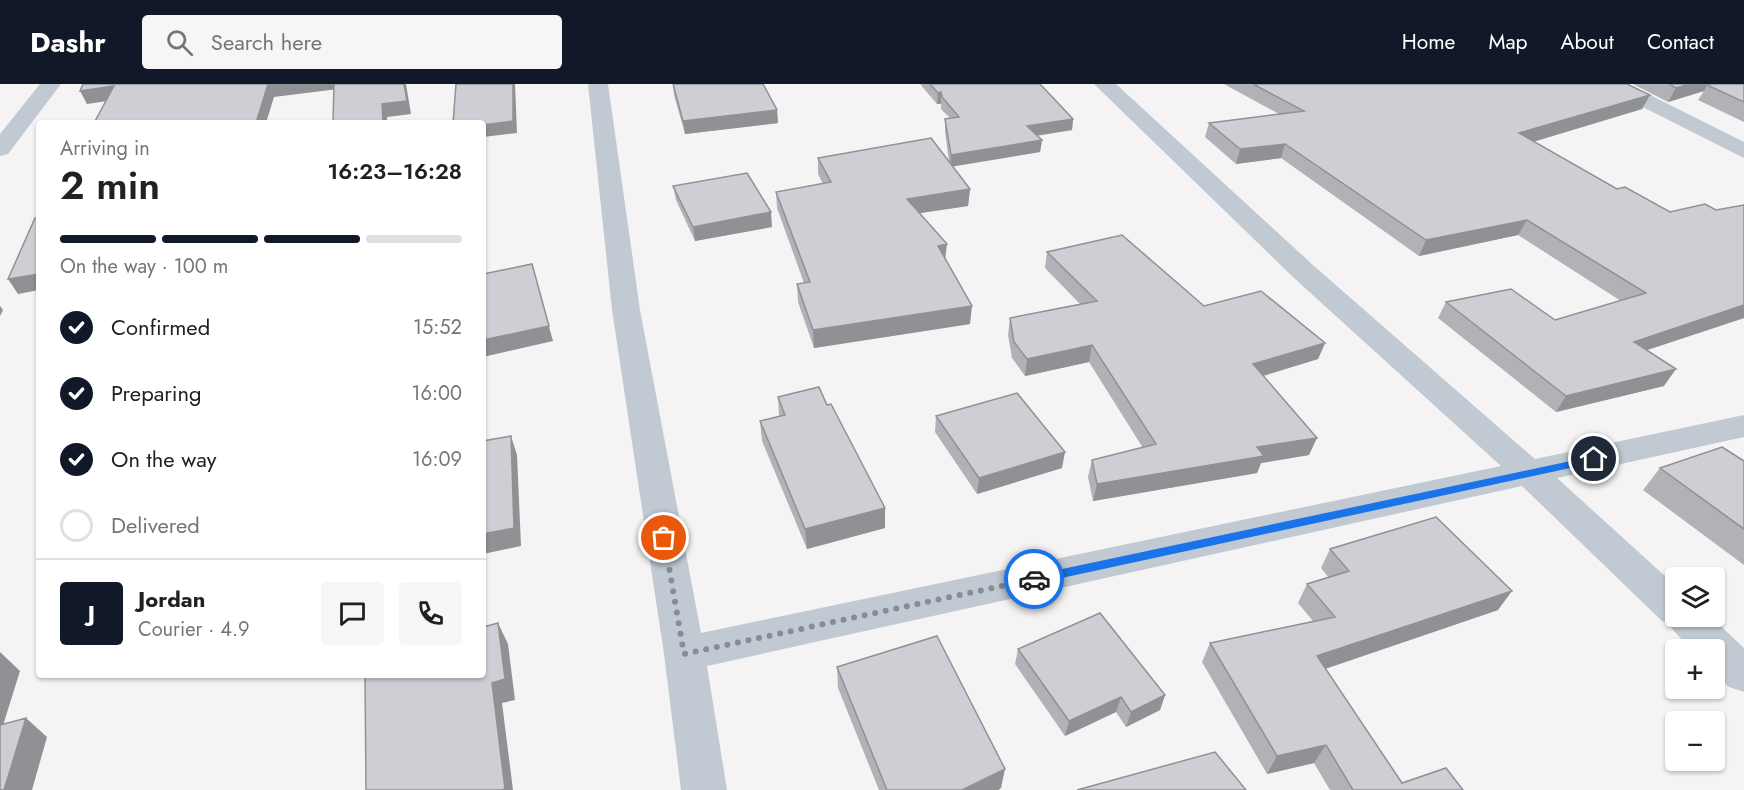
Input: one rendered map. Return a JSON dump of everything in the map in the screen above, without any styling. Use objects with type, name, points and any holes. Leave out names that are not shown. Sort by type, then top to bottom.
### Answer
[{"type":"street","points":[[0,149],[51,84]]},
{"type":"street","points":[[598,84],[626,310],[684,654],[704,790]]},
{"type":"street","points":[[1104,84],[1304,272],[1530,473],[1665,600]]},
{"type":"street","points":[[1612,84],[1744,151]]},
{"type":"street","points":[[684,654],[1744,426]]},
{"type":"street","points":[[1695,627],[1744,674]]},
{"type":"building","points":[[83,84],[268,84],[257,120],[96,120],[114,86],[80,91]]},
{"type":"building","points":[[334,84],[404,84],[407,101],[382,104],[383,120],[333,120]]},
{"type":"building","points":[[456,84],[513,84],[513,121],[486,125],[486,120],[453,120]]},
{"type":"building","points":[[673,84],[763,84],[777,110],[683,121]]},
{"type":"building","points":[[930,84],[1040,84],[1073,119],[1027,126],[1042,140],[951,155],[945,119],[959,117],[942,97],[941,92],[938,93]]},
{"type":"building","points":[[1253,84],[1627,84],[1650,95],[1519,133],[1617,189],[1625,187],[1670,212],[1705,204],[1716,210],[1744,205],[1744,305],[1634,342],[1676,369],[1566,396],[1446,302],[1511,289],[1555,320],[1646,293],[1527,220],[1426,240],[1285,144],[1240,149],[1209,123],[1304,111]]},
{"type":"building","points":[[1669,84],[1690,84],[1676,88]]},
{"type":"building","points":[[1744,84],[1744,102],[1707,85]]},
{"type":"building","points":[[931,138],[970,189],[907,199],[947,244],[938,246],[972,306],[813,330],[797,284],[810,282],[776,192],[831,182],[818,158]]},
{"type":"building","points":[[747,173],[771,212],[693,227],[673,186]]},
{"type":"building","points":[[35,218],[36,218],[36,274],[8,279]]},
{"type":"building","points":[[1122,235],[1204,306],[1261,291],[1325,343],[1253,364],[1317,438],[1257,447],[1264,456],[1097,484],[1092,460],[1156,444],[1092,345],[1027,359],[1014,342],[1010,318],[1097,301],[1047,252]]},
{"type":"building","points":[[532,264],[549,326],[486,339],[486,273]]},
{"type":"building","points":[[819,387],[827,405],[831,404],[885,508],[805,529],[760,421],[785,415],[778,397]]},
{"type":"building","points":[[1017,393],[1065,452],[979,478],[936,416]]},
{"type":"building","points":[[511,436],[514,528],[486,533],[486,440]]},
{"type":"building","points":[[1722,447],[1744,461],[1744,529],[1660,468]]},
{"type":"building","points":[[1436,517],[1512,591],[1317,656],[1402,783],[1446,768],[1463,790],[1353,790],[1326,745],[1277,756],[1210,643],[1335,617],[1307,584],[1349,571],[1330,549]]},
{"type":"building","points":[[1100,613],[1165,695],[1131,712],[1121,697],[1069,721],[1018,649]]},
{"type":"building","points":[[498,623],[505,679],[492,683],[505,789],[366,790],[365,678],[486,678],[486,626]]},
{"type":"building","points":[[937,636],[1005,769],[962,790],[887,790],[837,667]]},
{"type":"building","points":[[26,718],[4,790],[0,790],[0,725]]},
{"type":"building","points":[[1215,752],[1246,790],[1077,790]]},
{"type":"way so far","points":[[664,538],[684,654],[1034,579]]},
{"type":"route","points":[[1034,579],[1594,459]]}]
